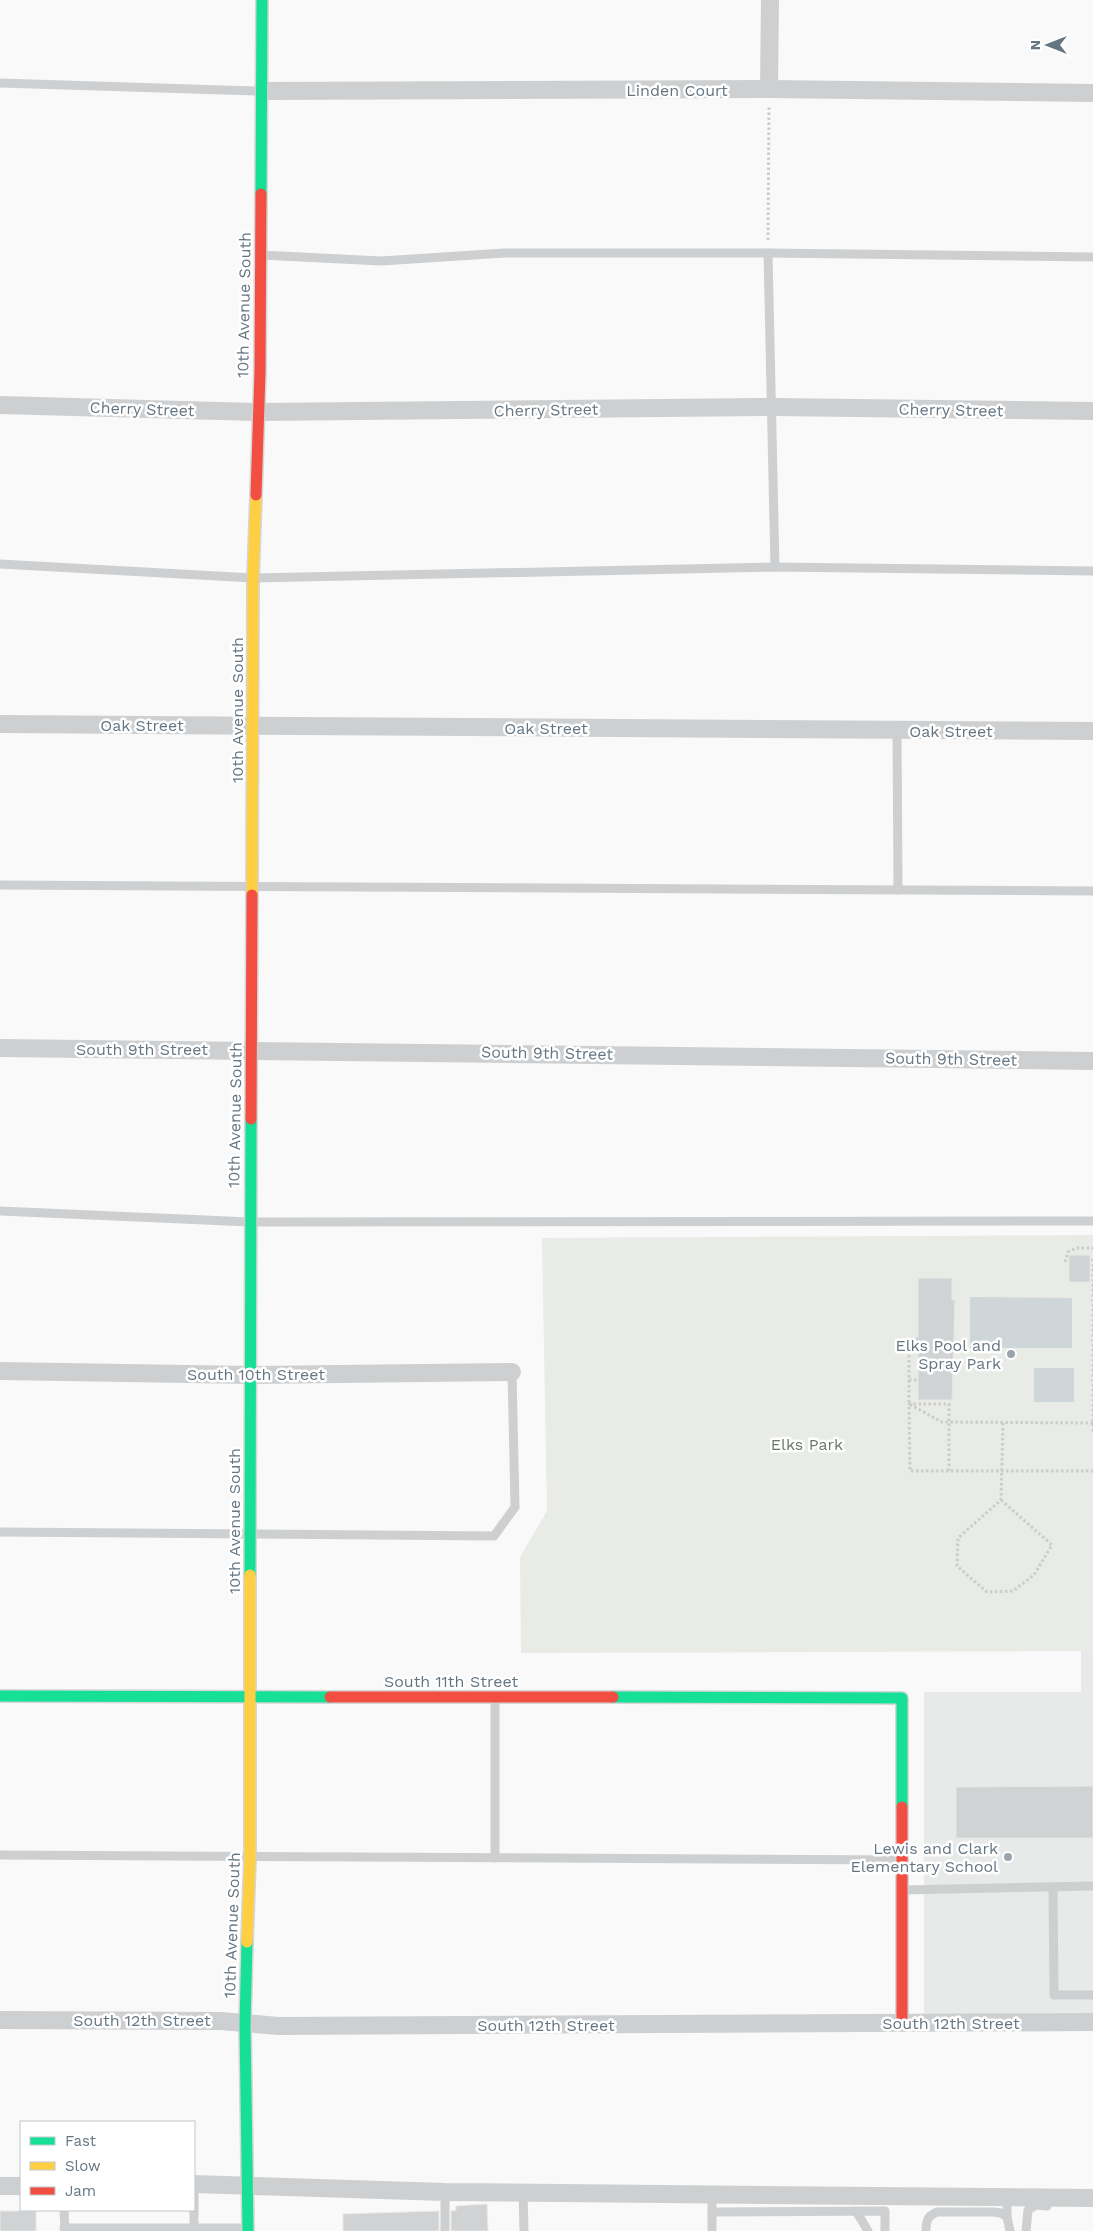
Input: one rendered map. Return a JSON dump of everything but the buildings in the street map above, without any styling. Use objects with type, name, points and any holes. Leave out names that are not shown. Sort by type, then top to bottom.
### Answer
[{"type":"street","name":"10th Avenue South","points":[[248,2230],[249,2185],[245,2024],[250,1857],[251,1697],[252,726],[259,412],[262,0]]},
{"type":"street","points":[[769,89],[770,0]]},
{"type":"street","name":"Linden Court","points":[[262,91],[769,89],[1093,92]]},
{"type":"street","name":"Cherry Street","points":[[0,405],[259,412],[773,407],[1093,411]]},
{"type":"street","name":"Oak Street","points":[[0,724],[1093,731]]},
{"type":"street","name":"South 9th Street","points":[[0,1048],[252,1049],[1093,1061]]},
{"type":"street","name":"South 10th Street","points":[[0,1371],[250,1375],[512,1372]]},
{"type":"street","name":"South 11th Street","points":[[0,1696],[902,1698],[902,1860]]},
{"type":"street","points":[[902,1860],[902,2024]]},
{"type":"street","name":"South 12th Street","points":[[0,2020],[221,2021],[278,2026],[1093,2022]]},
{"type":"street","points":[[195,2184],[445,2192],[522,2192],[712,2203],[933,2205],[1007,2198],[1093,2198]]},
{"type":"street","points":[[0,2186],[20,2186]]},
{"type":"lane","points":[[0,83],[262,91]]},
{"type":"lane","points":[[261,255],[381,261],[505,253],[768,253],[1093,257]]},
{"type":"lane","points":[[768,253],[773,407],[775,567]]},
{"type":"lane","points":[[0,564],[254,578],[775,567],[1093,570]]},
{"type":"lane","points":[[897,730],[898,890]]},
{"type":"lane","points":[[0,885],[1093,890]]},
{"type":"lane","points":[[0,1211],[250,1222],[1093,1221]]},
{"type":"lane","points":[[0,1532],[250,1532],[494,1536],[515,1507],[512,1372]]},
{"type":"lane","points":[[495,1698],[495,1858]]},
{"type":"lane","points":[[0,1855],[902,1860]]},
{"type":"lane","points":[[902,1890],[1093,1886]]},
{"type":"lane","points":[[1053,1887],[1054,1995],[1093,1995]]},
{"type":"lane","points":[[445,2192],[445,2231]]},
{"type":"lane","points":[[522,2192],[524,2231]]},
{"type":"lane","points":[[1007,2198],[1007,2217],[1010,2231]]},
{"type":"lane","points":[[1026,2231],[1028,2210],[1036,2206],[1064,2206],[1071,2203],[1073,2198]]},
{"type":"lane","points":[[712,2231],[712,2203],[885,2211],[885,2231]]},
{"type":"lane","points":[[926,2231],[926,2222],[933,2205],[1001,2213],[1007,2217]]},
{"type":"lane","points":[[64,2211],[64,2230],[248,2230]]},
{"type":"lane","points":[[194,2211],[194,2230]]},
{"type":"lane","points":[[856,2211],[868,2231]]},
{"type":"path","points":[[768,253],[769,89]]},
{"type":"path","points":[[1065,1262],[1065,1256],[1068,1252],[1077,1248],[1093,1248]]},
{"type":"path","points":[[1093,1259],[1093,1434]]},
{"type":"path","points":[[918,1339],[909,1339],[910,1471],[1093,1472]]},
{"type":"path","points":[[909,1380],[918,1380]]},
{"type":"path","points":[[909,1404],[942,1422],[1093,1423]]},
{"type":"path","points":[[909,1404],[949,1404],[949,1472]]},
{"type":"path","points":[[1001,1500],[1052,1544],[1034,1575],[1013,1591],[987,1592],[957,1566],[958,1538],[1001,1500],[1003,1423]]},
{"type":"shaded area","points":[[970,1297],[1072,1298],[1072,1348],[970,1348]]},
{"type":"shaded area","points":[[1034,1368],[1074,1368],[1074,1402],[1034,1402]]},
{"type":"shaded area","name":"Lewis and Clark Elementary School","points":[[1081,1466],[1093,1467],[1093,2023],[924,2024],[924,1692],[1081,1692]]},
{"type":"green space","name":"Elks Park","points":[[1093,1235],[1093,1651],[521,1653],[520,1557],[547,1511],[542,1238]]},
{"type":"traffic: fast","points":[[261,194],[262,0]]},
{"type":"traffic: fast","points":[[250,1575],[251,1119]]},
{"type":"traffic: fast","points":[[0,1696],[330,1697]]},
{"type":"traffic: fast","points":[[613,1697],[902,1698],[902,1807]]},
{"type":"traffic: fast","points":[[247,1942],[245,2024],[248,2231]]},
{"type":"traffic: slow","points":[[252,895],[253,578],[256,495]]},
{"type":"traffic: slow","points":[[247,1942],[250,1857],[250,1575]]},
{"type":"traffic: jam","points":[[256,495],[260,372],[261,194]]},
{"type":"traffic: jam","points":[[251,1119],[252,895]]},
{"type":"traffic: jam","points":[[330,1697],[613,1697]]},
{"type":"traffic: jam","points":[[902,1807],[902,2024]]},
{"type":"place","name":"Elks Pool and Spray Park","points":[[1011,1354]]},
{"type":"place","name":"Lewis and Clark Elementary School","points":[[1008,1857]]}]
